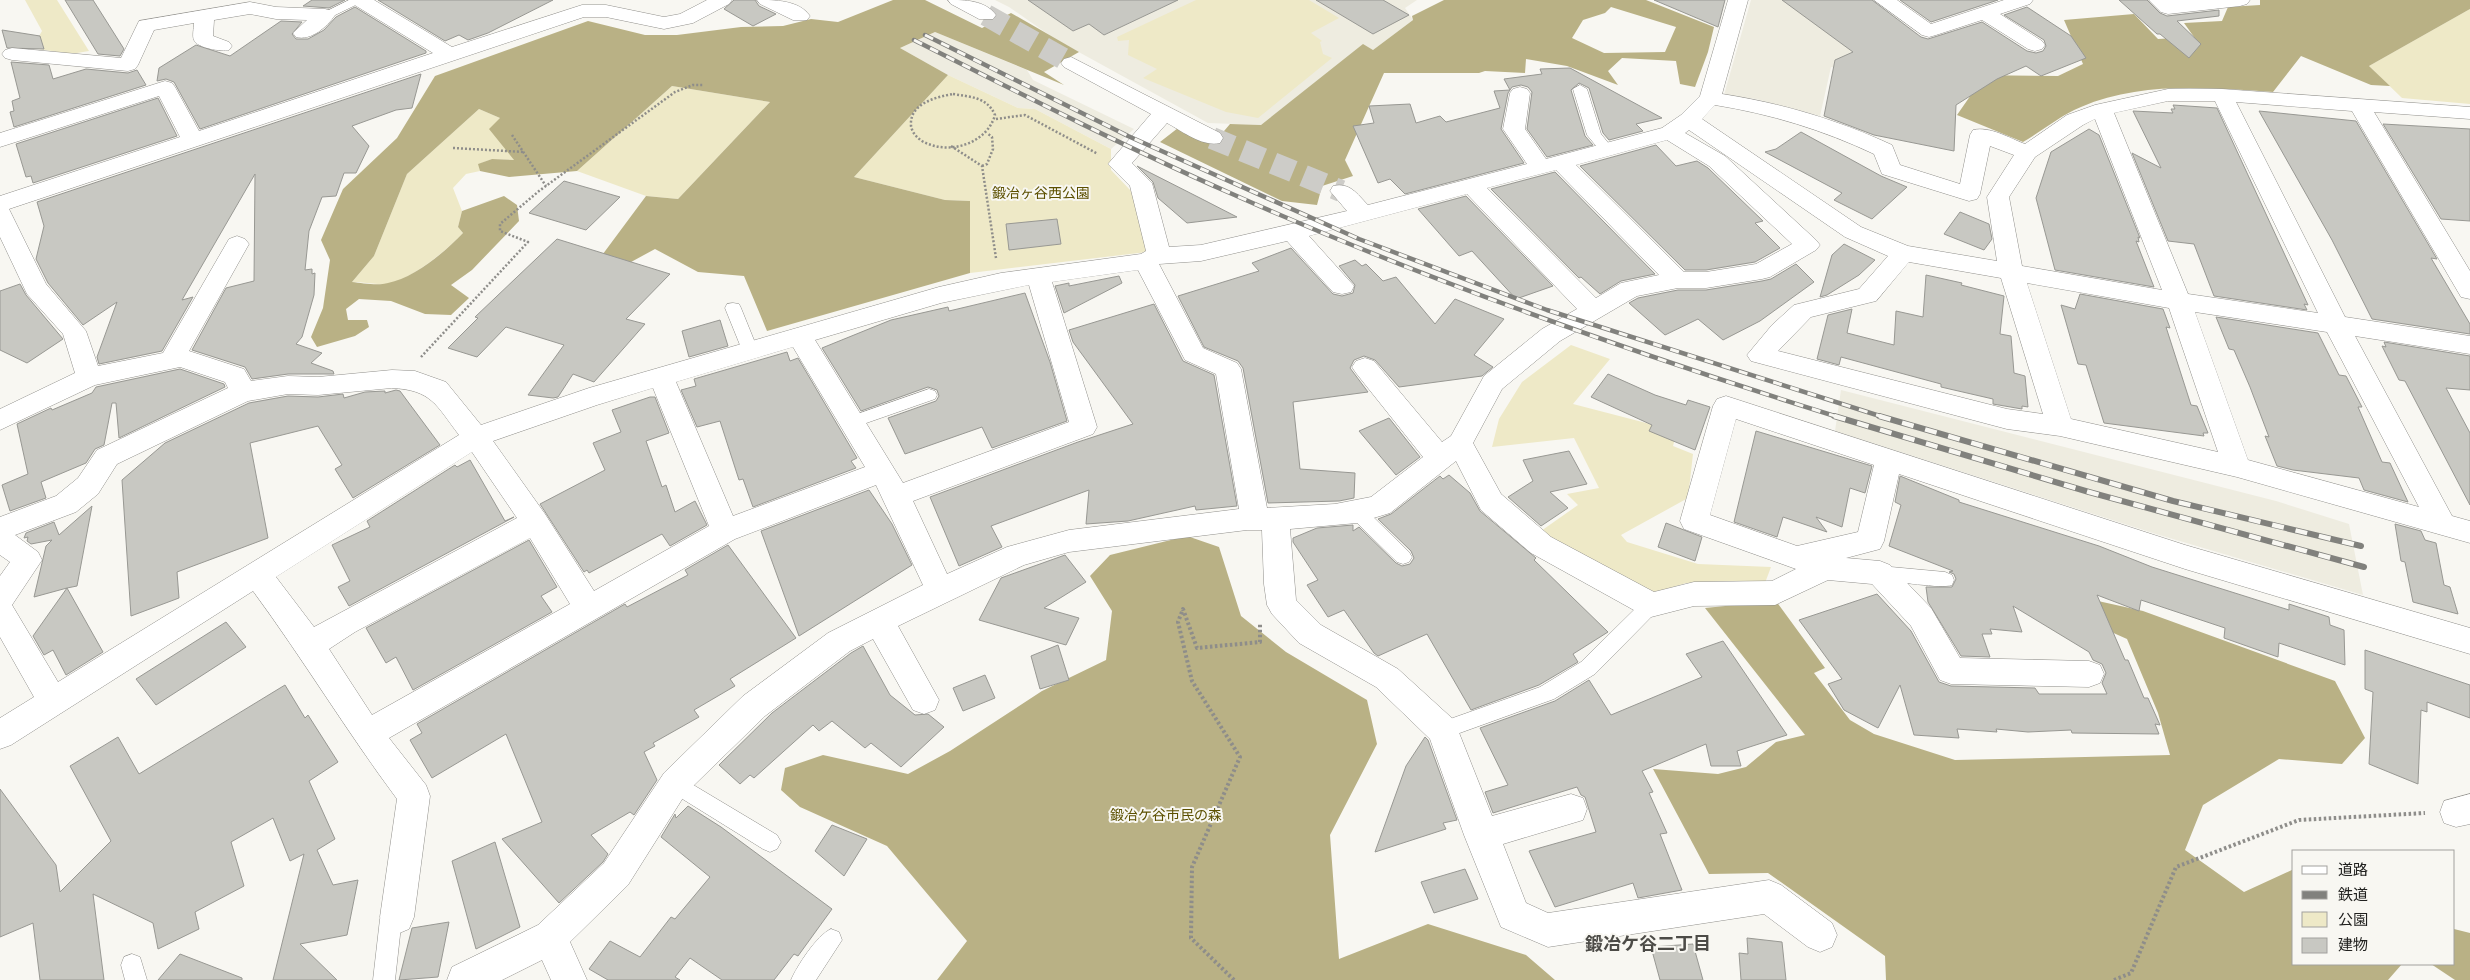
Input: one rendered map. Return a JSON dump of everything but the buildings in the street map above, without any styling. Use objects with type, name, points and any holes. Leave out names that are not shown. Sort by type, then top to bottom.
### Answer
[{"type":"street","points":[[360,0],[450,55]]},
{"type":"street","points":[[562,0],[582,11]]},
{"type":"street","points":[[0,204],[582,11],[606,11],[664,23],[686,19],[722,0]]},
{"type":"street","points":[[767,0],[800,16]]},
{"type":"street","points":[[958,0],[986,15]]},
{"type":"street","points":[[0,736],[52,701],[476,437],[589,398],[939,295],[1038,275],[1152,258],[1201,253],[1363,214],[1470,184],[1551,165],[1670,133],[1689,120],[1710,98],[1738,0]]},
{"type":"street","points":[[1884,0],[1929,31],[2023,0]]},
{"type":"street","points":[[2159,0],[2168,8],[2240,0]]},
{"type":"street","points":[[4,57],[128,65],[146,25],[250,8],[276,13],[325,15]]},
{"type":"street","points":[[1982,12],[2029,37]]},
{"type":"street","points":[[205,15],[203,39],[222,46]]},
{"type":"street","points":[[304,33],[325,15]]},
{"type":"street","points":[[1071,63],[1212,138]]},
{"type":"street","points":[[0,140],[165,87],[193,140]]},
{"type":"street","points":[[1520,93],[1514,129],[1678,280]]},
{"type":"street","points":[[2060,426],[2011,271],[1998,197],[2028,152],[2075,120],[2102,109],[2168,95],[2222,95],[2470,113]]},
{"type":"street","points":[[2222,95],[2335,323],[2443,524]]},
{"type":"street","points":[[1710,98],[1755,105],[1853,134],[1884,150],[1890,169],[1969,194],[1981,135],[2028,152]]},
{"type":"street","points":[[2360,106],[2470,291]]},
{"type":"street","points":[[2102,109],[2179,301],[2237,467]]},
{"type":"street","points":[[1164,113],[1119,164],[1141,183],[1152,258],[1194,354],[1228,369],[1265,519],[1282,605],[1310,634],[1387,678],[1443,730],[1513,915],[1548,930],[1769,897],[1820,935]]},
{"type":"street","points":[[1689,120],[1853,232],[1903,253],[2179,301],[2335,323],[2470,345]]},
{"type":"street","points":[[465,980],[550,937],[616,874],[675,783],[754,706],[839,642],[940,590],[1017,555],[1069,541],[1182,525],[1357,512],[1380,504],[1450,451],[1493,383],[1551,335],[1630,289],[1678,280],[1706,280],[1762,271],[1808,246],[1717,160],[1670,133]]},
{"type":"street","points":[[1470,184],[1593,310]]},
{"type":"street","points":[[1341,192],[1363,214]]},
{"type":"street","points":[[0,212],[36,288],[74,331],[89,377]]},
{"type":"street","points":[[1292,232],[1342,286]]},
{"type":"street","points":[[171,360],[236,244]]},
{"type":"street","points":[[1903,253],[1868,295],[1803,311],[1780,331],[1760,355],[2007,418],[2060,426],[2237,467],[2470,532]]},
{"type":"street","points":[[367,734],[725,530],[1084,426],[1038,275]]},
{"type":"street","points":[[799,335],[889,484],[940,590]]},
{"type":"street","points":[[0,420],[89,377],[181,358],[235,376],[243,392]]},
{"type":"street","points":[[1366,367],[1450,451],[1491,502],[1541,545],[1651,606],[1694,594],[1775,593],[1825,568],[1880,573],[1921,617],[1952,671],[2089,674]]},
{"type":"street","points":[[662,378],[725,530]]},
{"type":"street","points":[[0,529],[66,504],[88,486],[107,457],[243,392],[288,385],[318,386],[400,379],[415,380],[437,389],[476,437],[535,522],[589,609]]},
{"type":"street","points":[[1889,458],[1870,541],[1797,558],[1694,521],[1726,406],[1889,458],[2185,557],[2470,641]]},
{"type":"street","points":[[310,645],[345,623],[535,522]]},
{"type":"street","points":[[0,539],[28,560],[0,599]]},
{"type":"street","points":[[257,574],[310,645],[367,734],[414,796],[397,917]]},
{"type":"street","points":[[0,610],[52,701]]},
{"type":"street","points":[[879,621],[924,700]]},
{"type":"street","points":[[1481,834],[1571,809]]},
{"type":"street","points":[[550,937],[569,980]]},
{"type":"lane","points":[[325,15],[360,0]]},
{"type":"lane","points":[[1580,89],[1594,134],[1607,150]]},
{"type":"lane","points":[[733,308],[750,350]]},
{"type":"lane","points":[[852,422],[929,395]]},
{"type":"lane","points":[[1357,512],[1403,558]]},
{"type":"lane","points":[[1880,573],[1924,576],[1945,580]]},
{"type":"lane","points":[[1443,730],[1547,692],[1588,668],[1651,606]]},
{"type":"lane","points":[[675,783],[770,842]]},
{"type":"lane","points":[[384,980],[391,919],[397,917]]},
{"type":"lane","points":[[802,980],[831,940]]},
{"type":"path","points":[[400,379],[528,242],[500,231],[500,224],[546,186],[675,92],[693,85],[703,85]]},
{"type":"path","points":[[967,94],[988,102],[995,110],[996,118],[993,127],[987,133],[972,142],[950,146],[929,144],[911,132],[909,124],[912,115],[918,107],[940,96],[967,94]]},
{"type":"path","points":[[996,118],[1026,116],[1119,164]]},
{"type":"path","points":[[982,166],[987,164],[993,150],[992,137],[987,133]]},
{"type":"path","points":[[512,135],[546,186]]},
{"type":"path","points":[[950,146],[982,166],[990,211],[991,234],[1001,281]]},
{"type":"path","points":[[453,148],[524,152]]},
{"type":"path","points":[[1234,980],[1191,938],[1192,866],[1240,757],[1192,681],[1178,622],[1183,609],[1197,648],[1260,642],[1260,612],[1282,605]]},
{"type":"path","points":[[2114,980],[2131,973],[2176,867],[2299,820],[2463,810]]},
{"type":"shaded area","points":[[995,0],[1417,0],[1405,8],[1413,20],[1373,50],[1363,45],[1261,125],[1208,123],[1055,39],[1009,7]]},
{"type":"shaded area","points":[[1751,0],[1845,0],[1881,79],[1831,67],[1820,116],[1756,99],[1724,95]]},
{"type":"shaded area","points":[[935,32],[1027,70],[1033,80],[1134,129],[1111,149],[1035,109],[1018,108],[948,75],[900,48]]},
{"type":"shaded area","points":[[1841,390],[2276,501],[2349,524],[2363,595],[2156,534],[1835,431]]},
{"type":"green space","points":[[25,0],[57,0],[89,51],[71,54],[32,48],[42,31]]},
{"type":"green space","points":[[893,0],[925,0],[982,28],[1011,13],[1079,52],[1044,72],[1064,85],[935,32],[900,48],[948,75],[854,177],[945,200],[970,201],[970,273],[767,331],[744,276],[698,272],[655,249],[574,293],[646,196],[678,199],[770,102],[672,86],[577,171],[509,177],[480,171],[478,164],[492,159],[514,160],[489,129],[500,118],[479,109],[407,174],[374,256],[352,282],[384,284],[408,276],[438,256],[463,233],[458,227],[462,211],[504,196],[517,205],[519,221],[472,270],[451,285],[469,298],[451,315],[425,314],[391,301],[359,299],[346,309],[348,320],[367,320],[369,327],[355,336],[317,347],[311,337],[323,308],[330,260],[321,240],[343,189],[397,138],[435,76],[588,21],[645,35],[677,35],[741,27],[783,26],[811,19],[838,22]]},
{"type":"green space","points":[[1196,0],[1309,0],[1339,18],[1311,33],[1322,41],[1320,42],[1323,54],[1332,58],[1258,118],[1226,112],[1143,78],[1157,69],[1128,55],[1129,40],[1118,41],[1117,37]]},
{"type":"green space","points":[[1444,0],[1646,0],[1714,27],[1708,52],[1695,87],[1680,84],[1676,61],[1622,58],[1608,71],[1618,85],[1567,66],[1526,59],[1525,73],[1485,71],[1479,73],[1384,73],[1345,160],[1353,176],[1322,186],[1317,205],[1282,201],[1160,142],[1178,128],[1213,144],[1230,124],[1261,125],[1363,44],[1373,50],[1413,20],[1412,16]],"holes":[[[1611,7],[1676,27],[1665,52],[1604,53],[1572,38],[1583,20],[1605,13]]]},
{"type":"green space","points":[[2260,0],[2470,0],[2470,9],[2369,66],[2390,86],[2371,85],[2301,56],[2273,92],[2176,88],[2127,93],[2074,110],[2023,142],[1957,115],[1973,92],[1964,75],[2058,76],[2083,64],[2064,20],[2134,14],[2158,39],[2194,37],[2184,23],[2222,21],[2228,7],[2260,5]]},
{"type":"green space","points":[[2470,9],[2470,104],[2402,98],[2369,66]]},
{"type":"green space","name":"鍛冶ヶ谷西公園","points":[[948,75],[1018,108],[1035,109],[1111,149],[1111,170],[1132,192],[1147,252],[970,273],[970,201],[945,200],[854,177]]},
{"type":"green space","points":[[672,86],[770,102],[678,199],[646,196],[577,171]]},
{"type":"green space","points":[[479,109],[500,118],[514,160],[492,159],[479,164],[480,171],[466,174],[453,188],[462,211],[458,227],[463,233],[448,248],[407,277],[387,284],[352,282],[374,256],[407,174]]},
{"type":"green space","points":[[1571,345],[1610,359],[1573,404],[1677,431],[1673,446],[1693,454],[1688,498],[1621,535],[1627,542],[1698,564],[1771,567],[1765,583],[1742,581],[1686,583],[1651,594],[1624,582],[1541,531],[1578,505],[1567,494],[1599,488],[1574,438],[1492,447],[1499,419],[1522,382]]},
{"type":"green space","name":"鍛冶ケ谷市民の森","points":[[1187,536],[1219,547],[1241,616],[1286,652],[1367,700],[1377,744],[1330,835],[1339,959],[1428,924],[1526,955],[1555,980],[937,980],[967,941],[887,846],[800,807],[781,790],[785,768],[823,755],[908,774],[950,751],[1042,691],[1106,660],[1112,611],[1090,576],[1110,555]]},
{"type":"green space","points":[[2080,597],[2143,611],[2335,681],[2365,738],[2342,764],[2279,759],[2203,805],[2185,850],[2244,892],[2292,870],[2292,965],[2401,965],[2388,980],[1886,980],[1885,956],[1768,873],[1709,874],[1653,769],[1718,774],[1746,767],[1776,742],[1805,735],[1705,608],[1776,601],[1825,668],[1814,673],[1850,720],[1874,734],[1955,760],[2170,755],[2158,713],[2127,639],[2053,606]]},
{"type":"green space","points":[[2455,929],[2470,933],[2470,980],[2455,980],[2432,965],[2455,965]]},
{"type":"tunnel","points":[[986,15],[1071,63]]},
{"type":"tunnel","points":[[1212,138],[1341,191]]},
{"type":"railway","points":[[925,35],[1128,136],[1359,239],[1547,310],[1883,417]]},
{"type":"railway","points":[[914,40],[1150,157],[1379,256],[1455,286],[1607,341],[1838,417]]},
{"type":"railway","points":[[1834,416],[2089,492],[2364,567]]},
{"type":"railway","points":[[1879,416],[2173,501],[2361,546]]},
{"type":"district","name":"鍛冶ケ谷二丁目","points":[[1648,944]]}]
